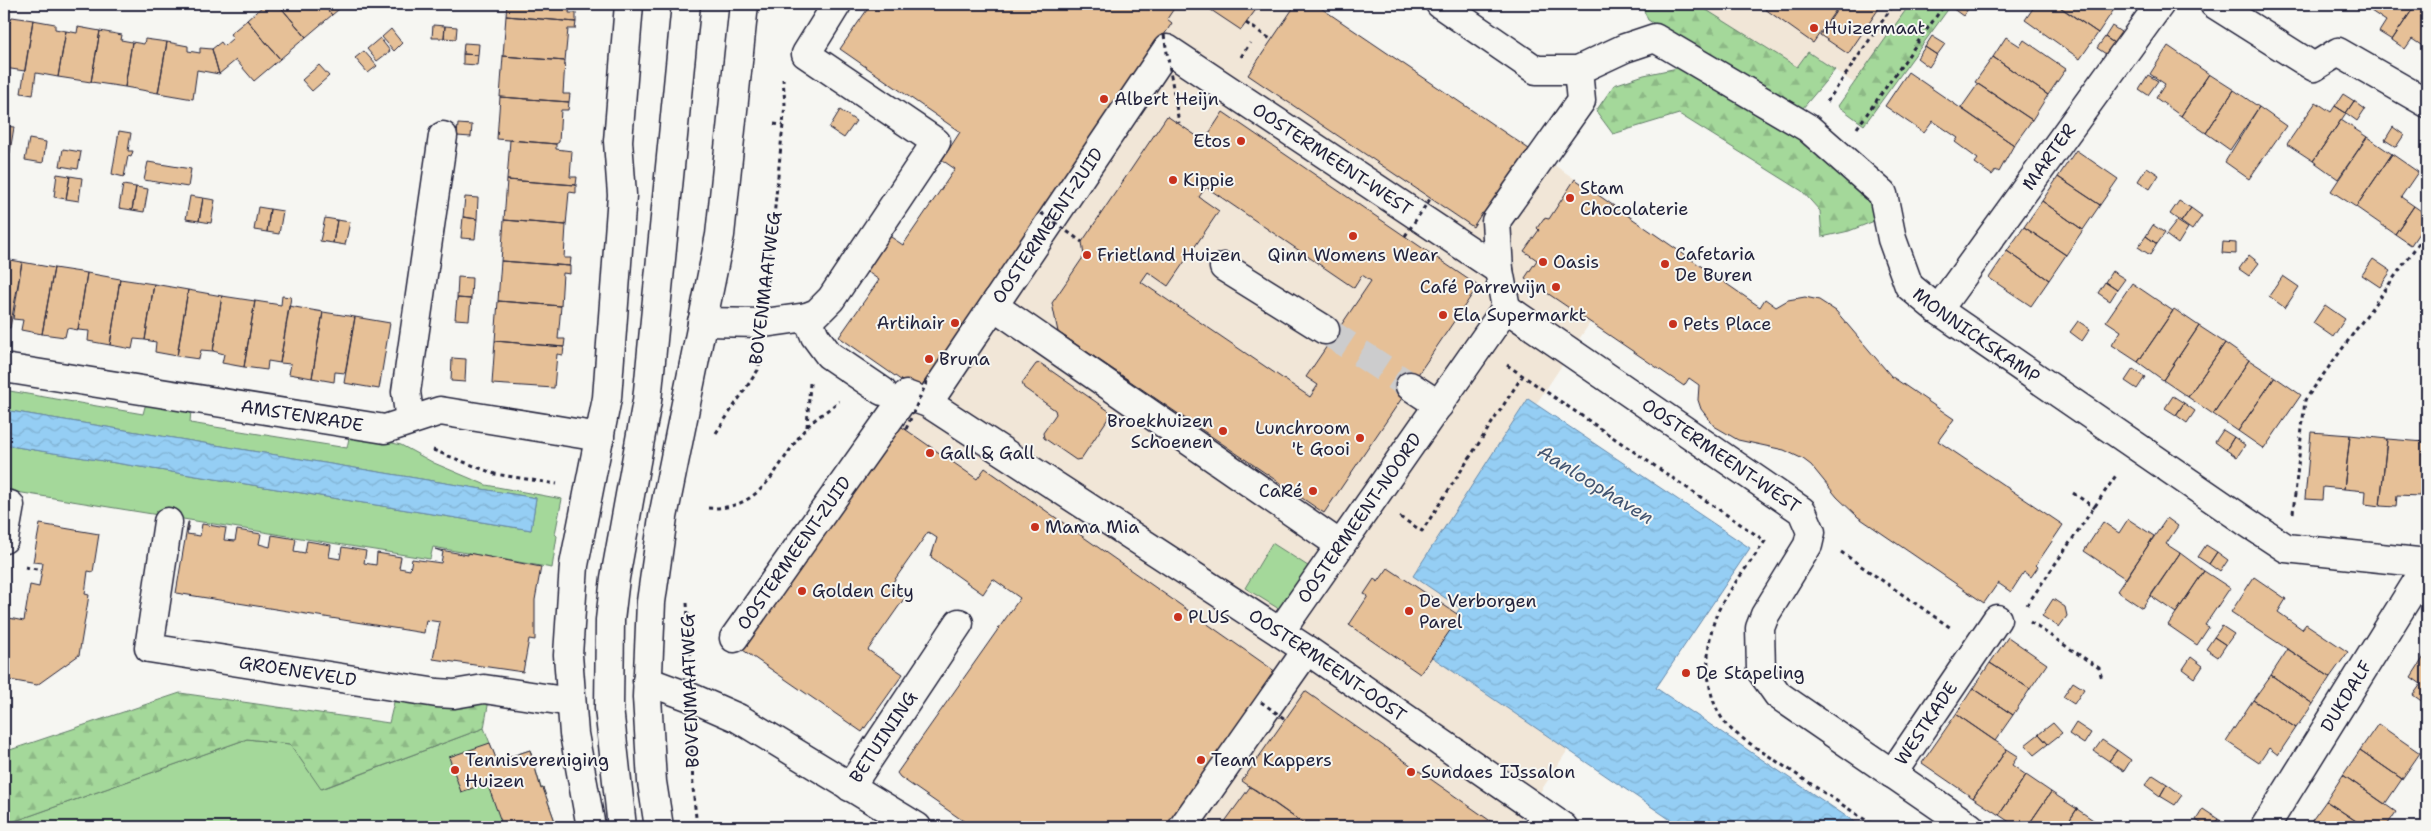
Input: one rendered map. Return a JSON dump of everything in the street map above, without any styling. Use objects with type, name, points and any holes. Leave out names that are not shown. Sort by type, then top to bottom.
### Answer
[{"type":"street","points":[[591,827],[570,702],[568,655],[574,565],[607,398],[622,195],[618,141],[629,4]]},
{"type":"street","points":[[622,827],[609,708],[610,620],[620,549],[647,400],[686,4]]},
{"type":"street","points":[[659,827],[652,782],[647,682],[651,602],[656,557],[720,235],[744,4]]},
{"type":"street","points":[[702,322],[764,323],[807,317],[817,313],[832,299],[936,142],[806,54],[837,4]]},
{"type":"street","name":"MONNICKSKAMP","points":[[1440,4],[1536,70],[1578,70],[1625,48],[1654,38],[1808,128],[1883,194],[1892,239],[1909,286],[1938,310],[2286,548],[2427,564]]},
{"type":"street","name":"MARTER","points":[[1938,310],[2160,4]]},
{"type":"street","points":[[2214,4],[2314,67],[2338,52],[2427,103]]},
{"type":"street","name":"OOSTERMEENT-WEST","points":[[1165,42],[1499,270]]},
{"type":"street","name":"OOSTERMEENT-ZUID","points":[[734,638],[911,391],[994,306],[1165,42]]},
{"type":"street","points":[[1506,308],[1499,270],[1496,221],[1581,101],[1578,70]]},
{"type":"street","points":[[410,420],[406,392],[443,136]]},
{"type":"street","points":[[1224,266],[1325,330]]},
{"type":"street","points":[[994,306],[1340,545]]},
{"type":"street","name":"OOSTERMEENT-WEST","points":[[1506,308],[1802,511],[1811,532],[1808,545],[1760,628],[1761,671],[1778,695],[1892,774]]},
{"type":"street","name":"OOSTERMEENT-NOORD","points":[[1280,632],[1506,308]]},
{"type":"street","name":"OOSTERMEENT-OOST","points":[[807,317],[815,336],[829,355],[911,391],[1307,650],[1550,824]]},
{"type":"street","name":"AMSTENRADE","points":[[4,368],[385,429],[440,411],[600,437]]},
{"type":"street","points":[[1410,386],[1439,405]]},
{"type":"street","points":[[4,504],[10,505],[4,539]]},
{"type":"street","name":"GROENEVELD","points":[[168,522],[149,648],[437,693],[454,694],[484,689],[570,702]]},
{"type":"street","name":"DUKDALF","points":[[2265,827],[2427,564]]},
{"type":"street","name":"WESTKADE","points":[[1970,827],[1892,774],[1978,647],[2009,617]]},
{"type":"street","name":"BETUINING","points":[[916,827],[850,787],[959,623]]},
{"type":"street","points":[[1183,827],[1307,650]]},
{"type":"street","points":[[647,682],[690,697],[738,718],[850,787]]},
{"type":"path","points":[[1808,128],[1846,77],[1894,4]]},
{"type":"path","points":[[1838,155],[1945,4]]},
{"type":"path","points":[[1246,23],[1272,40]]},
{"type":"path","points":[[1165,42],[1179,123]]},
{"type":"path","name":"BOVENMAATWEG","points":[[712,439],[758,370],[786,98],[782,72]]},
{"type":"path","points":[[774,124],[783,125]]},
{"type":"path","points":[[1405,236],[1430,199]]},
{"type":"path","points":[[1041,213],[1082,242]]},
{"type":"path","points":[[2286,548],[2296,503],[2305,400],[2427,232]]},
{"type":"path","points":[[1502,362],[1765,541],[1717,614],[1712,630],[1709,657],[1709,684],[1714,704],[1727,726],[1746,741],[1876,827]]},
{"type":"path","points":[[1397,516],[1422,531],[1523,376]]},
{"type":"path","points":[[708,508],[729,508],[755,496],[767,483],[807,427],[850,391],[911,391],[906,429]]},
{"type":"path","points":[[410,420],[415,438],[432,450],[495,474],[566,486]]},
{"type":"path","points":[[2102,679],[2099,668],[2009,617],[2095,508],[2136,445]]},
{"type":"path","points":[[2073,494],[2095,508]]},
{"type":"path","points":[[1811,532],[1978,647]]},
{"type":"path","points":[[25,567],[42,570]]},
{"type":"path","name":"BOVENMAATWEG","points":[[686,597],[691,643],[692,788],[697,827]]},
{"type":"path","points":[[1261,702],[1285,719]]},
{"type":"shaded area","points":[[871,4],[1315,4],[1575,179],[1549,219],[1625,270],[1427,569],[1577,736],[1517,827],[974,827],[898,773],[1020,598],[993,579],[983,594],[931,557],[937,538],[928,532],[891,585],[906,596],[868,650],[903,674],[862,732],[740,648],[918,392],[839,337],[879,280],[865,270],[903,245],[954,169],[942,160],[960,132],[840,49]]},
{"type":"shaded area","name":"Huizermaat","points":[[1697,4],[1910,4],[1855,84],[1809,52],[1797,67]]},
{"type":"green space","points":[[1641,4],[1697,4],[1797,67],[1808,52],[1835,70],[1802,109],[1648,20]]},
{"type":"green space","points":[[1910,4],[1952,4],[1864,125],[1838,106]]},
{"type":"green space","points":[[1687,66],[1836,155],[1892,214],[1849,231],[1822,237],[1820,211],[1802,191],[1679,114],[1613,134],[1596,111],[1614,85],[1644,75]]},
{"type":"green space","points":[[4,390],[143,414],[146,403],[191,409],[190,423],[347,448],[350,433],[401,445],[434,463],[486,485],[562,499],[555,534],[557,536],[552,568],[433,547],[430,559],[4,490],[4,445],[531,530],[536,498],[4,410]]},
{"type":"green space","points":[[1272,543],[1311,568],[1284,612],[1245,588]]},
{"type":"green space","points":[[180,693],[389,723],[394,702],[489,700],[484,728],[321,789],[290,744],[247,739],[4,825],[4,752]]},
{"type":"green space","name":"Tennisvereniging Huizen","points":[[484,728],[497,761],[530,750],[541,788],[543,788],[557,827],[4,827],[4,825],[247,739],[290,744],[322,789]]},
{"type":"water","name":"Aanloophaven","points":[[1528,399],[1750,548],[1656,688],[1862,827],[1681,827],[1429,655],[1460,608],[1413,576]]},
{"type":"water","points":[[4,410],[536,498],[531,530],[4,445]]},
{"type":"building","points":[[274,4],[278,4],[306,37],[280,59],[247,20],[264,5],[267,9]]},
{"type":"building","points":[[278,4],[322,4],[332,15],[306,37]]},
{"type":"building","points":[[322,4],[345,4],[332,15]]},
{"type":"building","points":[[507,4],[570,4],[569,13],[576,13],[576,22],[506,16]]},
{"type":"building","points":[[871,4],[1177,4],[1167,19],[1172,23],[1164,35],[918,392],[839,337],[879,280],[865,270],[888,235],[903,245],[955,169],[942,160],[960,132],[840,49]]},
{"type":"building","points":[[1202,4],[1260,4],[1241,30]]},
{"type":"building","points":[[1296,4],[1315,4],[1529,149],[1485,214],[1482,213],[1473,227],[1248,75]]},
{"type":"building","points":[[1758,4],[1840,4],[1813,43]]},
{"type":"building","points":[[1841,4],[1882,4],[1848,54],[1820,35]]},
{"type":"building","points":[[1954,4],[1971,5],[1963,16],[1952,8]]},
{"type":"building","points":[[2036,4],[2055,4],[2098,33],[2080,59],[2025,20]]},
{"type":"building","points":[[2056,4],[2109,4],[2115,8],[2098,33]]},
{"type":"building","points":[[2361,4],[2372,4],[2368,9]]},
{"type":"building","points":[[2372,4],[2416,4],[2392,40],[2379,32],[2386,21],[2368,9]]},
{"type":"building","points":[[2416,4],[2427,4],[2427,49],[2412,39],[2405,49],[2392,40]]},
{"type":"building","points":[[506,16],[576,22],[575,29],[568,29],[565,61],[503,56]]},
{"type":"building","points":[[12,17],[33,20],[25,71],[4,68],[4,21],[10,22]]},
{"type":"building","points":[[33,20],[55,24],[55,29],[66,31],[58,77],[36,73],[33,95],[21,93]]},
{"type":"building","points":[[247,20],[280,59],[254,81],[236,60],[219,74],[212,49],[221,42],[224,46],[233,38],[230,34]]},
{"type":"building","points":[[433,25],[445,26],[444,38],[432,38]]},
{"type":"building","points":[[445,26],[457,27],[456,39],[444,38]]},
{"type":"building","points":[[2112,26],[2124,34],[2117,45],[2105,37]]},
{"type":"building","points":[[78,27],[100,31],[91,82],[58,77],[66,31],[77,33]]},
{"type":"building","points":[[391,29],[402,43],[394,51],[382,37]]},
{"type":"building","points":[[100,31],[122,35],[121,40],[132,42],[125,87],[91,82]]},
{"type":"building","points":[[1932,36],[1945,44],[1937,55],[1925,47]]},
{"type":"building","points":[[2006,37],[2020,46],[2024,40],[2066,69],[2048,95],[1993,57]]},
{"type":"building","points":[[2105,37],[2117,45],[2109,56],[2097,48]]},
{"type":"building","points":[[380,38],[390,51],[377,61],[367,49]]},
{"type":"building","points":[[145,39],[167,42],[158,93],[125,87],[132,42],[144,44]]},
{"type":"building","points":[[167,42],[188,46],[188,51],[200,53],[200,48],[212,49],[219,74],[197,70],[193,99],[158,93]]},
{"type":"building","points":[[464,43],[479,44],[478,55],[463,54]]},
{"type":"building","points":[[2168,46],[2209,74],[2181,116],[2156,98],[2165,84],[2150,74]]},
{"type":"building","points":[[1925,47],[1937,55],[1929,67],[1917,58]]},
{"type":"building","points":[[364,51],[377,66],[368,73],[355,58]]},
{"type":"building","points":[[463,54],[478,55],[477,65],[463,64]]},
{"type":"building","points":[[503,56],[565,61],[563,94],[570,94],[569,102],[500,97]]},
{"type":"building","points":[[1993,57],[2048,95],[2032,120],[1975,82]]},
{"type":"building","points":[[319,65],[329,76],[312,91],[302,80]]},
{"type":"building","points":[[1908,72],[2014,145],[1999,172],[1996,170],[1992,175],[1975,163],[1978,159],[1955,142],[1958,138],[1933,121],[1924,133],[1885,106]]},
{"type":"building","points":[[2209,74],[2234,90],[2206,133],[2181,116]]},
{"type":"building","points":[[2148,75],[2158,81],[2148,95],[2139,89]]},
{"type":"building","points":[[1978,84],[2032,120],[2014,145],[1961,108]]},
{"type":"building","points":[[2234,90],[2259,107],[2230,150],[2206,133]]},
{"type":"building","points":[[2343,94],[2354,101],[2346,113],[2335,106]]},
{"type":"building","points":[[500,97],[569,102],[568,110],[561,110],[559,142],[556,144],[497,139]]},
{"type":"building","points":[[2354,101],[2365,109],[2357,121],[2346,113]]},
{"type":"building","points":[[2316,102],[2331,112],[2335,106],[2346,113],[2313,161],[2287,144]]},
{"type":"building","points":[[2259,107],[2286,126],[2249,179],[2225,162]]},
{"type":"building","points":[[840,110],[856,121],[844,138],[829,128]]},
{"type":"building","points":[[1223,112],[1478,286],[1324,513],[1058,332],[1052,303],[1084,256],[1082,242],[1167,116],[1204,141]],"holes":[[[1206,187],[1354,288],[1362,275],[1371,281],[1306,377],[1318,385],[1310,397],[1141,282],[1148,272],[1168,286],[1219,211],[1199,197]]]},
{"type":"building","points":[[2341,120],[2367,137],[2338,179],[2313,161]]},
{"type":"building","points":[[458,124],[472,125],[471,137],[457,136]]},
{"type":"building","points":[[4,126],[14,127],[9,158],[4,157]]},
{"type":"building","points":[[2393,127],[2404,135],[2396,147],[2385,140]]},
{"type":"building","points":[[119,131],[131,133],[128,151],[133,151],[131,157],[128,156],[124,177],[112,174]]},
{"type":"building","points":[[2367,137],[2392,154],[2356,207],[2331,191]]},
{"type":"building","points":[[29,139],[46,142],[43,163],[25,160]]},
{"type":"building","points":[[510,140],[556,144],[556,149],[572,151],[570,177],[577,177],[576,185],[507,180]]},
{"type":"building","points":[[63,149],[81,152],[78,169],[60,166]]},
{"type":"building","points":[[2076,150],[2118,179],[2100,205],[2058,177]]},
{"type":"building","points":[[2392,154],[2418,172],[2401,197],[2414,206],[2395,234],[2356,207]]},
{"type":"building","points":[[148,162],[191,169],[188,187],[144,180]]},
{"type":"building","points":[[2147,167],[2159,175],[2150,189],[2138,181]]},
{"type":"building","points":[[57,174],[70,176],[66,199],[54,197]]},
{"type":"building","points":[[70,176],[82,178],[79,201],[66,199]]},
{"type":"building","points":[[2058,177],[2100,205],[2083,230],[2042,201]]},
{"type":"building","points":[[1575,179],[1760,307],[1765,299],[1776,307],[1788,300],[1805,297],[1819,300],[1836,311],[1891,376],[1954,419],[1938,441],[2063,525],[2036,565],[2038,567],[2031,577],[2024,572],[2011,592],[1998,583],[1984,603],[1858,517],[1837,497],[1811,465],[1803,459],[1784,450],[1738,440],[1714,426],[1701,409],[1698,400],[1699,385],[1689,378],[1684,386],[1525,278],[1537,260],[1524,251],[1539,230],[1537,228],[1544,218],[1549,219]]},
{"type":"building","points":[[507,180],[576,185],[576,193],[569,192],[566,225],[504,220]]},
{"type":"building","points":[[123,185],[136,187],[132,210],[119,208]]},
{"type":"building","points":[[136,187],[148,189],[144,212],[132,210]]},
{"type":"building","points":[[190,196],[203,198],[199,221],[186,219]]},
{"type":"building","points":[[465,197],[478,198],[477,219],[463,217]]},
{"type":"building","points":[[203,198],[215,200],[211,223],[199,221]]},
{"type":"building","points":[[2042,201],[2083,230],[2066,255],[2024,227]]},
{"type":"building","points":[[2179,201],[2191,208],[2181,222],[2170,214]]},
{"type":"building","points":[[2414,206],[2427,215],[2427,221],[2411,245],[2395,234]]},
{"type":"building","points":[[258,207],[270,209],[267,232],[254,230]]},
{"type":"building","points":[[2191,208],[2202,216],[2192,230],[2181,222]]},
{"type":"building","points":[[270,209],[283,211],[279,234],[267,232]]},
{"type":"building","points":[[463,217],[477,219],[475,239],[461,238]]},
{"type":"building","points":[[325,218],[337,220],[333,243],[320,241]]},
{"type":"building","points":[[337,220],[350,222],[345,245],[333,243]]},
{"type":"building","points":[[504,220],[566,225],[564,258],[571,258],[570,266],[501,261]]},
{"type":"building","points":[[2177,221],[2188,228],[2178,244],[2166,235]]},
{"type":"building","points":[[2153,225],[2165,233],[2157,244],[2146,236]]},
{"type":"building","points":[[2024,227],[2066,255],[2049,280],[2007,251]]},
{"type":"building","points":[[2146,236],[2157,244],[2150,255],[2138,247]]},
{"type":"building","points":[[2223,242],[2236,243],[2236,254],[2222,253]]},
{"type":"building","points":[[2007,251],[2049,280],[2031,306],[1989,278]]},
{"type":"building","points":[[2249,255],[2259,263],[2249,276],[2239,269]]},
{"type":"building","points":[[4,259],[22,262],[10,328],[4,327]]},
{"type":"building","points":[[2373,259],[2391,271],[2380,287],[2362,275]]},
{"type":"building","points":[[501,261],[570,266],[570,274],[563,273],[561,306],[498,301]]},
{"type":"building","points":[[22,262],[54,268],[42,334],[21,330],[23,320],[13,319]]},
{"type":"building","points":[[54,268],[87,273],[78,330],[67,328],[65,337],[42,334]]},
{"type":"building","points":[[2112,271],[2125,279],[2117,290],[2105,282]]},
{"type":"building","points":[[87,273],[120,279],[110,345],[88,341],[89,331],[78,330]]},
{"type":"building","points":[[2283,276],[2299,287],[2285,308],[2269,296]]},
{"type":"building","points":[[458,277],[472,278],[471,299],[457,298]]},
{"type":"building","points":[[120,279],[154,284],[145,340],[134,339],[132,349],[110,345]]},
{"type":"building","points":[[2105,282],[2117,290],[2110,301],[2098,293]]},
{"type":"building","points":[[2132,283],[2173,311],[2138,362],[2112,345],[2121,331],[2106,321]]},
{"type":"building","points":[[154,284],[188,290],[177,356],[155,352],[156,342],[145,340]]},
{"type":"building","points":[[188,290],[222,296],[213,351],[201,350],[199,359],[177,356]]},
{"type":"building","points":[[222,296],[255,301],[244,367],[222,363],[224,354],[213,351]]},
{"type":"building","points":[[282,296],[291,297],[280,363],[268,361],[267,370],[244,367],[255,301],[281,305]]},
{"type":"building","points":[[457,298],[471,299],[469,320],[455,319]]},
{"type":"building","points":[[498,301],[561,306],[558,339],[565,339],[564,347],[495,341]]},
{"type":"building","points":[[2325,305],[2345,319],[2333,337],[2313,323]]},
{"type":"building","points":[[289,306],[323,312],[312,378],[289,374],[291,364],[280,363]]},
{"type":"building","points":[[2174,309],[2199,326],[2163,380],[2138,362]]},
{"type":"building","points":[[323,312],[355,317],[345,373],[335,372],[334,382],[312,378]]},
{"type":"building","points":[[355,317],[390,323],[379,389],[344,383]]},
{"type":"building","points":[[2078,321],[2090,329],[2082,341],[2070,332]]},
{"type":"building","points":[[2199,326],[2225,343],[2188,397],[2163,380]]},
{"type":"building","points":[[495,341],[564,347],[563,355],[557,354],[554,388],[492,384]]},
{"type":"building","points":[[2225,343],[2249,360],[2213,414],[2188,397]]},
{"type":"building","points":[[452,358],[466,359],[465,382],[451,381]]},
{"type":"building","points":[[2249,360],[2275,377],[2238,431],[2213,414]]},
{"type":"building","points":[[1040,363],[1111,414],[1081,459],[1076,460],[1044,438],[1043,433],[1056,414],[1055,410],[1024,388],[1022,383],[1036,364]]},
{"type":"building","points":[[2133,369],[2145,377],[2137,389],[2125,381]]},
{"type":"building","points":[[2275,377],[2301,395],[2264,449],[2238,431]]},
{"type":"building","points":[[2173,396],[2184,403],[2176,415],[2165,408]]},
{"type":"building","points":[[2184,403],[2195,411],[2187,423],[2176,415]]},
{"type":"building","points":[[899,425],[977,479],[985,468],[1276,672],[1174,827],[972,827],[900,777],[897,773],[1020,598],[993,579],[983,594],[931,557],[937,538],[928,532],[891,585],[906,596],[868,650],[903,674],[862,732],[740,648]]},
{"type":"building","points":[[2223,430],[2234,437],[2226,450],[2215,442]]},
{"type":"building","points":[[2311,432],[2350,435],[2344,489],[2323,487],[2322,500],[2305,499]]},
{"type":"building","points":[[2350,435],[2387,439],[2380,506],[2365,504],[2366,491],[2344,489]]},
{"type":"building","points":[[2234,437],[2245,445],[2237,457],[2226,450]]},
{"type":"building","points":[[2387,439],[2425,442],[2420,496],[2397,495],[2396,507],[2380,506]]},
{"type":"building","points":[[2425,442],[2427,443],[2427,497],[2420,496]]},
{"type":"building","points":[[2167,518],[2178,526],[2166,544],[2180,553],[2142,608],[2117,591]]},
{"type":"building","points":[[2128,519],[2154,536],[2126,579],[2084,551],[2103,522],[2119,533]]},
{"type":"building","points":[[188,522],[187,534],[200,536],[202,524],[226,528],[224,540],[235,541],[237,530],[261,534],[259,544],[270,547],[272,535],[296,539],[294,551],[305,553],[307,541],[331,545],[329,557],[340,559],[342,547],[366,551],[364,563],[376,565],[377,553],[401,557],[399,568],[410,570],[412,559],[441,563],[443,552],[435,549],[468,555],[468,553],[541,567],[535,600],[535,640],[529,639],[523,672],[433,659],[440,622],[426,620],[424,633],[176,593]]},
{"type":"building","points":[[40,524],[99,534],[93,572],[88,571],[85,594],[89,595],[79,655],[37,685],[4,679],[4,617],[24,621],[30,585],[39,587],[43,563],[33,562]]},
{"type":"building","points":[[2206,545],[2217,552],[2209,564],[2198,557]]},
{"type":"building","points":[[2217,552],[2228,560],[2220,572],[2209,564]]},
{"type":"building","points":[[2180,553],[2204,571],[2176,613],[2151,596]]},
{"type":"building","points":[[1388,568],[1460,616],[1420,674],[1349,625],[1368,596],[1364,594],[1374,579],[1378,582]]},
{"type":"building","points":[[2204,571],[2230,588],[2205,625],[2209,627],[2197,645],[2168,625]]},
{"type":"building","points":[[2254,577],[2286,599],[2278,612],[2302,629],[2306,624],[2348,652],[2330,677],[2231,612]]},
{"type":"building","points":[[2053,599],[2065,607],[2067,616],[2059,627],[2042,616]]},
{"type":"building","points":[[2222,626],[2234,634],[2226,645],[2214,637]]},
{"type":"building","points":[[2008,637],[2047,664],[2030,689],[1990,663]]},
{"type":"building","points":[[2214,637],[2226,645],[2218,657],[2206,649]]},
{"type":"building","points":[[2288,649],[2330,677],[2313,704],[2271,675]]},
{"type":"building","points":[[2427,652],[2427,705],[2413,695],[2421,684],[2411,677]]},
{"type":"building","points":[[2191,657],[2203,666],[2195,678],[2183,669]]},
{"type":"building","points":[[1990,663],[2030,689],[2013,715],[1973,688]]},
{"type":"building","points":[[2271,675],[2313,704],[2296,728],[2253,700]]},
{"type":"building","points":[[2073,682],[2084,689],[2074,704],[2063,697]]},
{"type":"building","points":[[1973,688],[2013,715],[1995,741],[1956,714]]},
{"type":"building","points":[[1305,691],[1499,827],[1308,827],[1242,781]]},
{"type":"building","points":[[2253,700],[2296,728],[2278,755],[2269,748],[2259,763],[2226,741]]},
{"type":"building","points":[[1956,714],[2007,749],[1973,798],[1922,763]]},
{"type":"building","points":[[2053,723],[2062,733],[2048,744],[2039,734]]},
{"type":"building","points":[[2076,723],[2091,733],[2084,744],[2069,734]]},
{"type":"building","points":[[2378,724],[2420,753],[2402,779],[2360,750]]},
{"type":"building","points":[[2039,734],[2048,744],[2034,755],[2025,745]]},
{"type":"building","points":[[2102,740],[2117,750],[2109,761],[2094,751]]},
{"type":"building","points":[[490,743],[497,761],[530,750],[541,789],[543,788],[557,827],[503,827],[487,783],[461,792],[449,757]]},
{"type":"building","points":[[2007,749],[2018,756],[2012,765],[2026,775],[1999,815],[1973,798]]},
{"type":"building","points":[[2117,750],[2131,760],[2124,771],[2109,761]]},
{"type":"building","points":[[2360,750],[2402,779],[2385,804],[2343,775]]},
{"type":"building","points":[[2026,775],[2051,792],[2027,827],[2017,827],[1999,815]]},
{"type":"building","points":[[2153,775],[2167,784],[2160,796],[2145,785]]},
{"type":"building","points":[[2343,775],[2396,812],[2386,827],[2365,827],[2326,801]]},
{"type":"building","points":[[2167,784],[2182,795],[2175,805],[2160,796]]},
{"type":"building","points":[[1250,787],[1256,790],[1308,827],[1221,827]]},
{"type":"building","points":[[2051,792],[2077,809],[2065,827],[2027,827]]},
{"type":"building","points":[[2326,801],[2365,827],[2308,826]]},
{"type":"building","points":[[2077,809],[2102,826],[2102,827],[2065,827]]},
{"type":"building","points":[[2203,809],[2218,819],[2212,827],[2207,827],[2196,820]]},
{"type":"building","points":[[2218,819],[2230,827],[2212,827]]},
{"type":"tunnel","points":[[1325,330],[1410,386]]},
{"type":"place","name":"Huizermaat","points":[[1814,28]]},
{"type":"place","name":"Albert Heijn","points":[[1104,99]]},
{"type":"place","name":"Etos","points":[[1241,141]]},
{"type":"place","name":"Kippie","points":[[1173,180]]},
{"type":"place","name":"Stam Chocolaterie","points":[[1570,198]]},
{"type":"place","name":"Qinn Womens Wear","points":[[1353,236]]},
{"type":"place","name":"Frietland Huizen","points":[[1087,255]]},
{"type":"place","name":"Oasis","points":[[1543,262]]},
{"type":"place","name":"Cafetaria De Buren","points":[[1665,264]]},
{"type":"place","name":"Café Parrewijn","points":[[1556,287]]},
{"type":"place","name":"Ela Supermarkt","points":[[1443,315]]},
{"type":"place","name":"Artihair","points":[[955,323]]},
{"type":"place","name":"Pets Place","points":[[1673,324]]},
{"type":"place","name":"Bruna","points":[[929,359]]},
{"type":"place","name":"Broekhuizen Schoenen","points":[[1223,431]]},
{"type":"place","name":"Lunchroom 't Gooi","points":[[1360,438]]},
{"type":"place","name":"Gall & Gall","points":[[930,453]]},
{"type":"place","name":"CaRé","points":[[1313,491]]},
{"type":"place","name":"Mama Mia","points":[[1035,527]]},
{"type":"place","name":"Golden City","points":[[802,591]]},
{"type":"place","name":"De Verborgen Parel","points":[[1409,611]]},
{"type":"place","name":"PLUS","points":[[1178,617]]},
{"type":"place","name":"De Stapeling","points":[[1686,673]]},
{"type":"place","name":"Team Kappers","points":[[1201,760]]},
{"type":"place","name":"Tennisvereniging Huizen","points":[[455,770]]},
{"type":"place","name":"Sundaes IJssalon","points":[[1411,772]]}]
